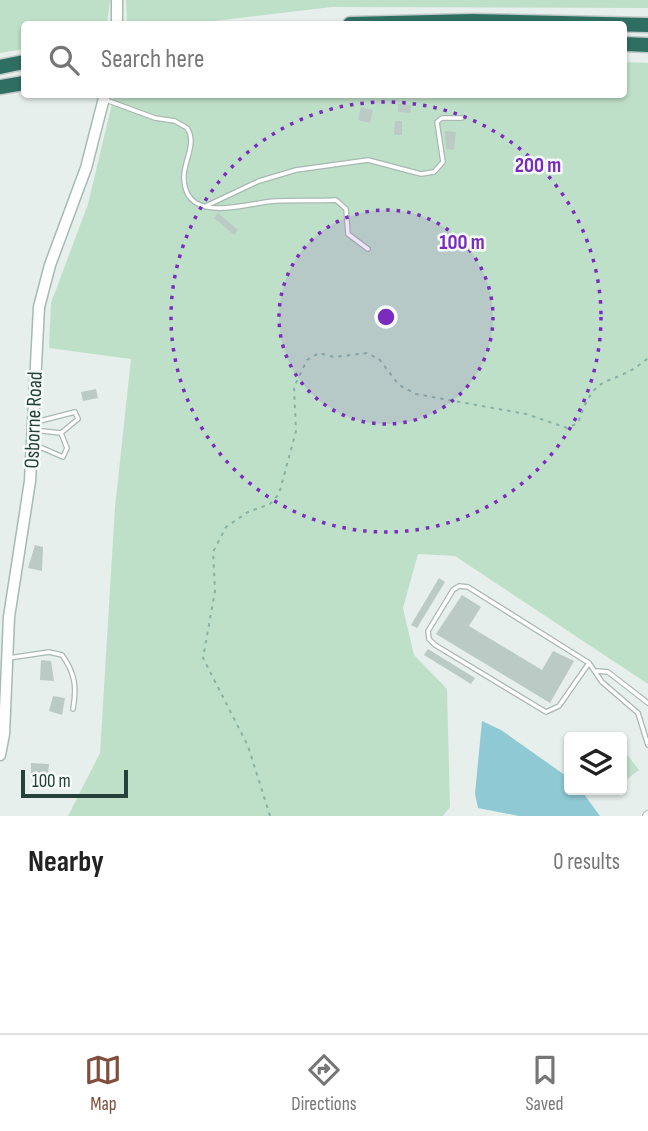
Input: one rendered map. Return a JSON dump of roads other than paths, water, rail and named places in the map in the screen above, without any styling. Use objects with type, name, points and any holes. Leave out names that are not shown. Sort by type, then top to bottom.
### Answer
[{"type":"highway","points":[[627,25],[648,25]]},
{"type":"highway","points":[[627,44],[648,45]]},
{"type":"highway","points":[[0,66],[21,62]]},
{"type":"highway","points":[[0,88],[21,84]]},
{"type":"street","points":[[117,0],[117,21]]},
{"type":"street","name":"Osborne Road","points":[[0,755],[4,734],[9,617],[30,481],[39,307],[50,265],[86,168],[104,98]]},
{"type":"lane","points":[[106,98],[155,118],[175,121],[187,128],[191,143],[184,174],[185,188],[192,200],[206,206],[235,208],[274,201],[336,200],[346,209],[348,234],[368,249]]},
{"type":"lane","points":[[206,206],[259,181],[296,170],[368,160],[421,173],[434,173],[443,162],[437,122],[442,118],[461,118]]},
{"type":"lane","points":[[75,412],[78,419],[61,433],[32,427],[75,412]]},
{"type":"lane","points":[[32,444],[63,457],[66,442],[61,433]]},
{"type":"lane","points":[[589,663],[559,706],[546,712],[435,645],[429,639],[428,631],[453,590],[465,586],[589,663],[602,682],[634,708],[642,722],[648,745]]},
{"type":"lane","points":[[7,658],[49,652],[62,655],[72,669],[76,689],[73,709]]},
{"type":"lane","points":[[597,671],[608,672],[648,703]]},
{"type":"lane","points":[[642,722],[648,720]]},
{"type":"water","points":[[482,721],[501,730],[564,774],[564,795],[585,795],[600,816],[519,816],[478,808],[475,794]]}]
